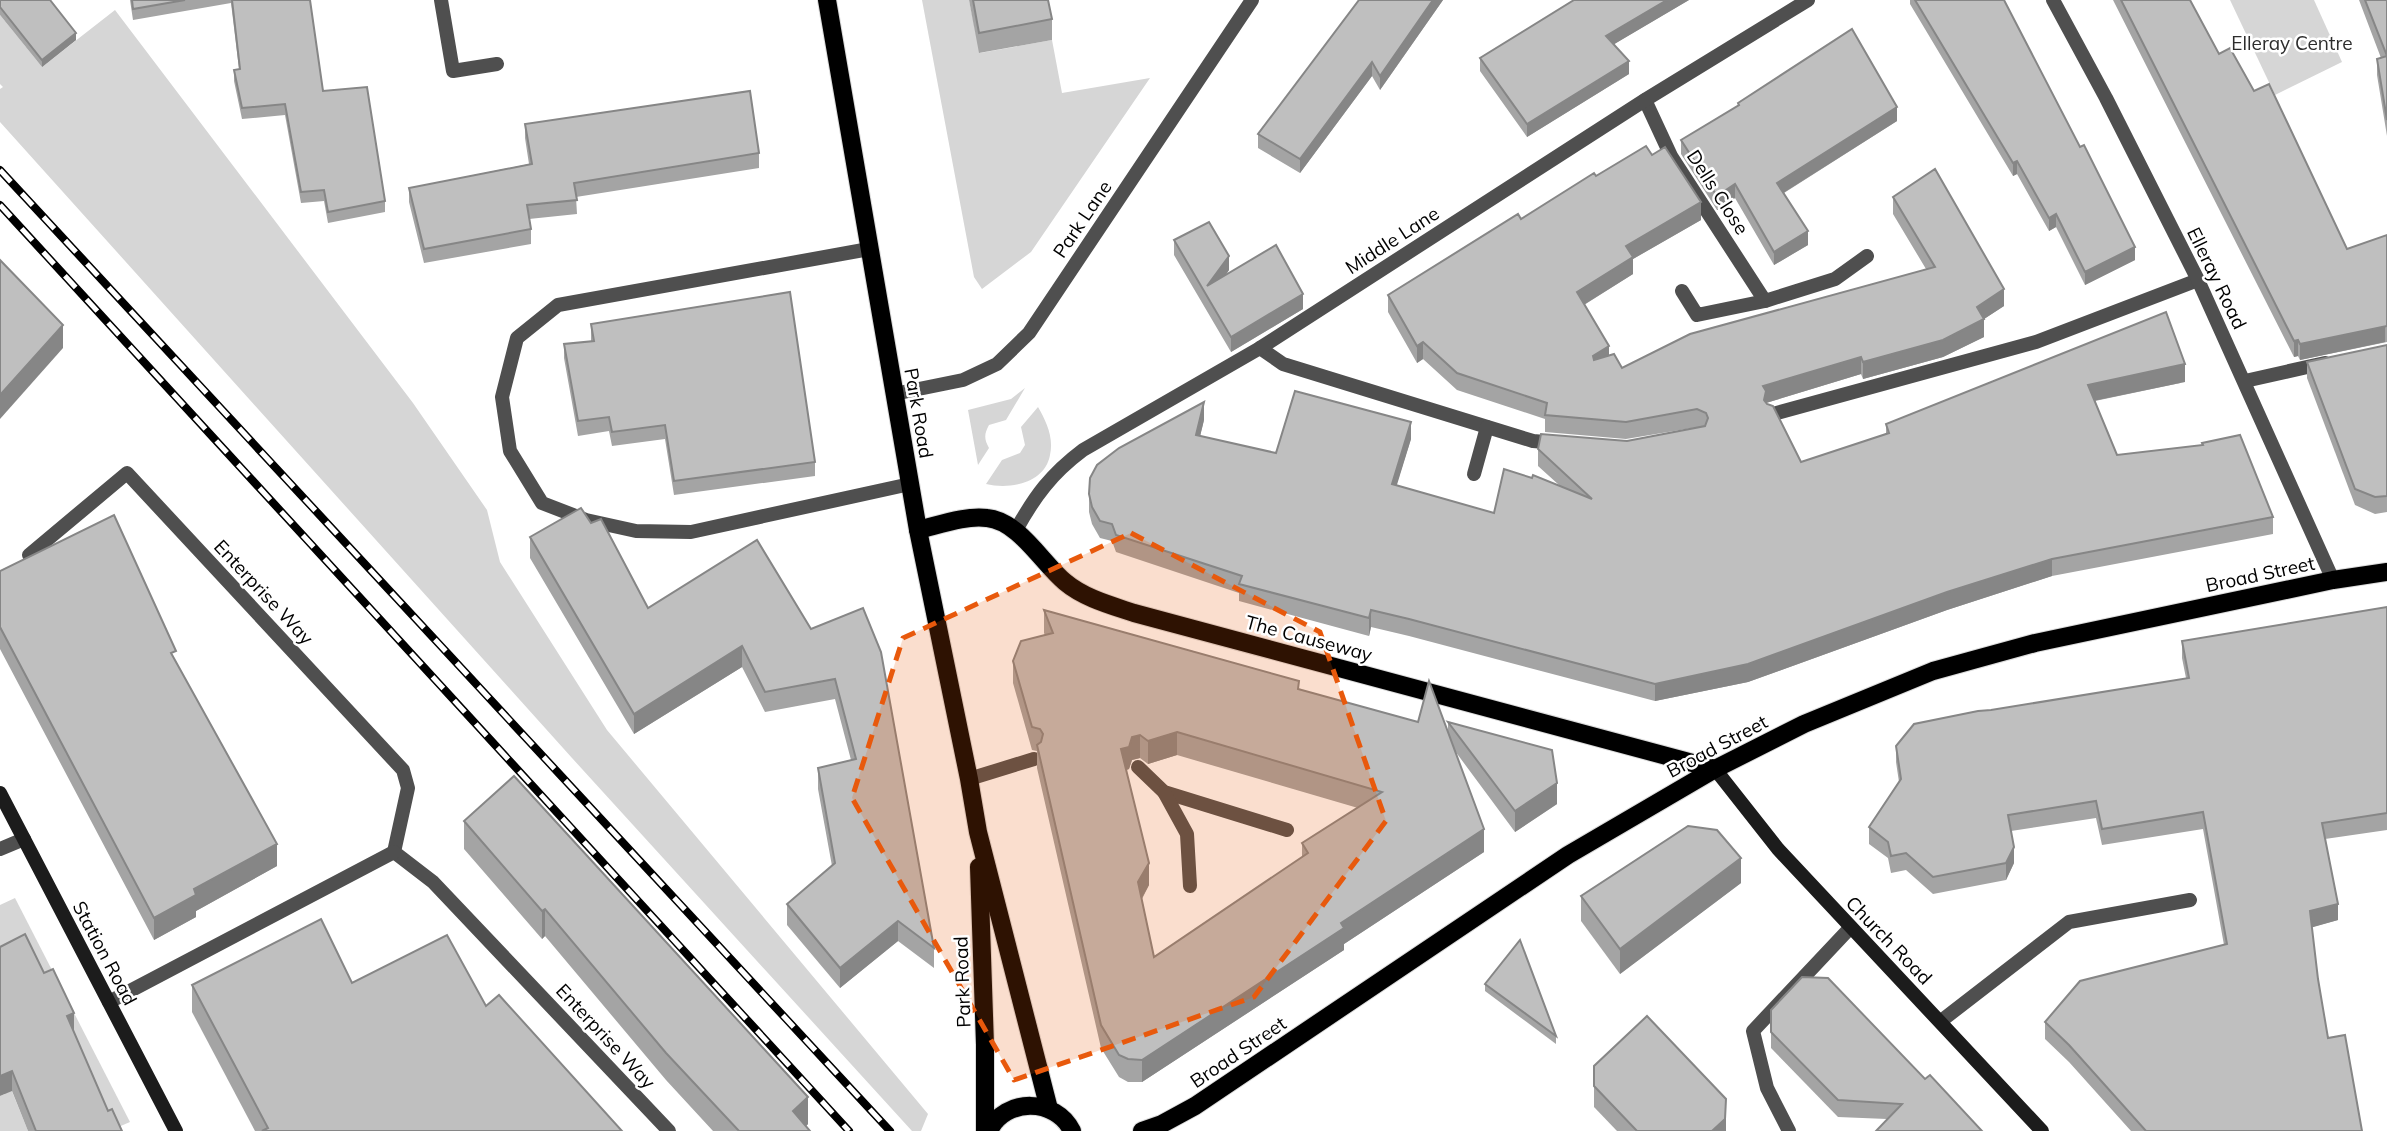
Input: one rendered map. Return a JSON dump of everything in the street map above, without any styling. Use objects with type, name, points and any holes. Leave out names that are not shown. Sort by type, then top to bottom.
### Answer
[{"type":"main road","name":"Park Road","points":[[827,0],[918,530],[978,832],[1049,1109]]},
{"type":"main road","name":"The Causeway","points":[[918,530],[987,517],[1016,530],[1067,584],[1097,601],[1715,768]]},
{"type":"main road","name":"Broad Street","points":[[1142,1131],[1162,1124],[1195,1106],[1568,855],[1715,768],[1822,716],[1933,671],[2035,643],[2333,580],[2387,572]]},
{"type":"main road","name":"Church Road","points":[[1715,768],[1778,849],[2042,1131]]},
{"type":"main road","name":"Station Road","points":[[0,793],[176,1131]]},
{"type":"main road","name":"Park Road","points":[[978,832],[987,1131]]},
{"type":"main road","points":[[987,1131],[1006,1112],[1023,1106],[1049,1109],[1069,1124],[1073,1131]]},
{"type":"street","points":[[441,0],[453,71],[498,64]]},
{"type":"street","name":"Park Lane","points":[[894,394],[963,380],[998,365],[1030,333],[1252,0]]},
{"type":"street","name":"Middle Lane","points":[[1016,530],[1046,482],[1083,450],[1260,348],[1645,100],[1808,0]]},
{"type":"street","name":"Elleray Road","points":[[2053,0],[2198,280],[2333,580]]},
{"type":"street","name":"Dells Close","points":[[1645,100],[1671,156],[1765,301]]},
{"type":"street","points":[[869,249],[558,305],[517,338],[502,397],[510,451],[542,503],[586,520],[636,531],[691,532],[910,484]]},
{"type":"street","points":[[1682,291],[1697,316],[1765,301],[1835,279],[1867,256]]},
{"type":"street","points":[[1773,414],[2036,342],[2198,280]]},
{"type":"street","points":[[1260,348],[1283,364],[1533,441],[1573,445]]},
{"type":"street","points":[[2245,381],[2343,359]]},
{"type":"street","points":[[1474,474],[1487,427]]},
{"type":"street","name":"Enterprise Way","points":[[29,555],[127,473],[403,769],[408,788],[394,852],[433,882],[669,1131]]},
{"type":"street","points":[[969,779],[1034,759]]},
{"type":"street","points":[[1138,767],[1164,792],[1187,834],[1190,886]]},
{"type":"street","points":[[1164,792],[1287,830]]},
{"type":"street","points":[[0,849],[24,839]]},
{"type":"street","points":[[109,1002],[394,852]]},
{"type":"street","points":[[1941,1021],[2068,922],[2190,900]]},
{"type":"street","points":[[1789,1131],[1767,1088],[1753,1031],[1850,928]]},
{"type":"highlighted area","points":[[1131,533],[1320,632],[1386,821],[1254,997],[1014,1080],[852,798],[903,638]]},
{"type":"green space","points":[[922,0],[969,0],[980,53],[1052,40],[1062,93],[1150,78],[1031,252],[982,289],[974,277]]},
{"type":"green space","name":"Elleray Centre","points":[[2230,0],[2314,0],[2342,62],[2275,95]]},
{"type":"green space","points":[[115,10],[413,403],[487,510],[500,562],[607,730],[928,1114],[921,1131],[912,1131],[572,758],[0,122],[0,89],[3,87],[0,84],[0,15],[42,67]]},
{"type":"green space","points":[[1025,388],[1006,420],[989,425],[985,436],[989,448],[978,465],[968,410],[1011,399]]},
{"type":"green space","points":[[1038,407],[1050,436],[1051,448],[1047,465],[1034,478],[1025,482],[1005,486],[986,484],[1002,460],[1020,453],[1025,445],[1021,427]]},
{"type":"green space","points":[[15,898],[130,1122],[109,1131],[0,967],[0,905]]},
{"type":"green space","points":[[2,1067],[28,1131],[0,1131],[0,1096],[5,1094]]},
{"type":"building","points":[[0,0],[50,0],[76,33],[42,60],[0,7]]},
{"type":"building","points":[[132,0],[185,0],[133,9]]},
{"type":"building","points":[[232,0],[310,0],[323,91],[367,87],[385,201],[328,212],[324,190],[301,192],[285,104],[242,108],[234,70],[240,69]]},
{"type":"building","points":[[973,0],[1048,0],[1052,19],[979,33]]},
{"type":"building","points":[[1359,0],[1433,0],[1380,76],[1372,62],[1300,159],[1258,134]]},
{"type":"building","points":[[1574,0],[1667,0],[1606,36],[1629,61],[1527,124],[1480,58]]},
{"type":"building","points":[[1915,0],[2004,0],[2080,147],[2084,145],[2135,247],[2085,272],[2056,214],[2049,218],[2017,161],[2013,163]]},
{"type":"building","points":[[2121,0],[2190,0],[2219,54],[2230,48],[2254,91],[2269,84],[2347,249],[2387,235],[2387,326],[2300,344],[2298,340],[2294,341]]},
{"type":"building","points":[[2365,0],[2387,0],[2387,56]]},
{"type":"building","points":[[1852,29],[1897,107],[1777,183],[1808,231],[1774,252],[1735,184],[1717,196],[1681,140],[1739,105],[1738,103]]},
{"type":"building","points":[[2387,56],[2387,120],[2377,59]]},
{"type":"building","points":[[750,91],[759,153],[574,183],[577,200],[527,205],[531,229],[424,249],[409,188],[532,164],[525,124]]},
{"type":"building","points":[[1646,146],[1652,155],[1665,147],[1701,202],[1626,246],[1633,257],[1577,292],[1609,346],[1593,356],[1594,360],[1614,354],[1622,368],[1690,334],[1935,267],[1893,197],[1935,169],[2004,289],[1977,307],[1984,319],[1943,340],[1863,362],[1861,357],[1763,386],[1766,391],[1764,400],[1773,406],[1801,462],[1889,433],[1886,424],[2166,312],[2185,364],[2088,385],[2117,455],[2203,445],[2202,443],[2240,435],[2273,517],[2052,559],[1947,592],[1748,664],[1655,684],[1409,619],[1371,610],[1369,618],[1239,584],[1242,576],[1116,535],[1112,524],[1100,521],[1092,507],[1089,494],[1090,478],[1097,465],[1119,448],[1204,402],[1196,435],[1276,453],[1295,391],[1411,422],[1392,484],[1494,513],[1504,469],[1532,478],[1533,475],[1592,499],[1538,449],[1541,434],[1627,441],[1705,426],[1708,418],[1706,413],[1697,409],[1626,422],[1545,415],[1547,403],[1457,373],[1423,342],[1417,346],[1388,295],[1518,214],[1521,219],[1594,173],[1596,176]]},
{"type":"building","points":[[1209,222],[1229,256],[1207,286],[1276,245],[1303,294],[1231,337],[1174,240]]},
{"type":"building","points":[[0,260],[63,325],[0,395]]},
{"type":"building","points":[[790,292],[815,462],[674,481],[665,425],[612,432],[609,417],[578,421],[564,344],[594,341],[591,324]]},
{"type":"building","points":[[2387,345],[2387,496],[2375,497],[2355,489],[2307,362]]},
{"type":"building","points":[[581,508],[591,523],[601,519],[648,608],[757,540],[811,629],[863,608],[881,652],[934,948],[898,921],[840,968],[787,904],[835,863],[818,768],[856,759],[835,679],[765,692],[742,646],[634,714],[530,537]]},
{"type":"building","points":[[114,515],[176,651],[171,653],[277,844],[194,889],[196,895],[154,918],[0,627],[0,571]]},
{"type":"building","points":[[2387,607],[2387,813],[2322,823],[2338,904],[2310,911],[2328,1038],[2345,1035],[2362,1131],[2146,1131],[2045,1022],[2080,981],[2227,944],[2203,812],[2102,829],[2096,801],[2008,815],[2014,847],[2006,863],[1933,877],[1906,853],[1891,856],[1888,842],[1869,827],[1901,779],[1896,746],[1914,724],[1978,711],[2189,678],[2182,641]]},
{"type":"building","points":[[1044,610],[1299,681],[1298,689],[1418,722],[1429,681],[1484,829],[1341,923],[1344,928],[1142,1060],[1119,1055],[1101,1025],[1037,745],[1043,734],[1040,729],[1032,727],[1013,661],[1021,641],[1053,633]],"holes":[[[1177,732],[1382,792],[1302,843],[1308,853],[1154,957],[1138,882],[1149,863],[1121,749],[1129,747],[1132,737],[1140,735],[1148,741]]]},
{"type":"building","points":[[1448,722],[1552,750],[1557,783],[1515,811]]},
{"type":"building","points":[[514,776],[808,1097],[793,1111],[810,1131],[739,1131],[666,1053],[545,909],[542,911],[464,821]]},
{"type":"building","points":[[1688,826],[1717,830],[1741,858],[1620,949],[1581,896]]},
{"type":"building","points":[[321,919],[352,983],[447,935],[486,1006],[499,995],[622,1131],[262,1131],[268,1128],[192,985]]},
{"type":"building","points":[[25,934],[44,973],[53,969],[74,1013],[67,1016],[108,1111],[112,1109],[122,1131],[36,1131],[12,1071],[0,1076],[0,947]]},
{"type":"building","points":[[1520,940],[1556,1036],[1485,984]]},
{"type":"building","points":[[1802,977],[1828,978],[1925,1079],[1930,1075],[1982,1131],[1876,1131],[1902,1104],[1838,1100],[1771,1032],[1771,1010]]},
{"type":"building","points":[[1647,1016],[1726,1099],[1725,1119],[1712,1131],[1637,1131],[1594,1086],[1594,1066]]},
{"type":"railway","points":[[0,170],[890,1131]]},
{"type":"railway","points":[[0,205],[849,1131]]}]
